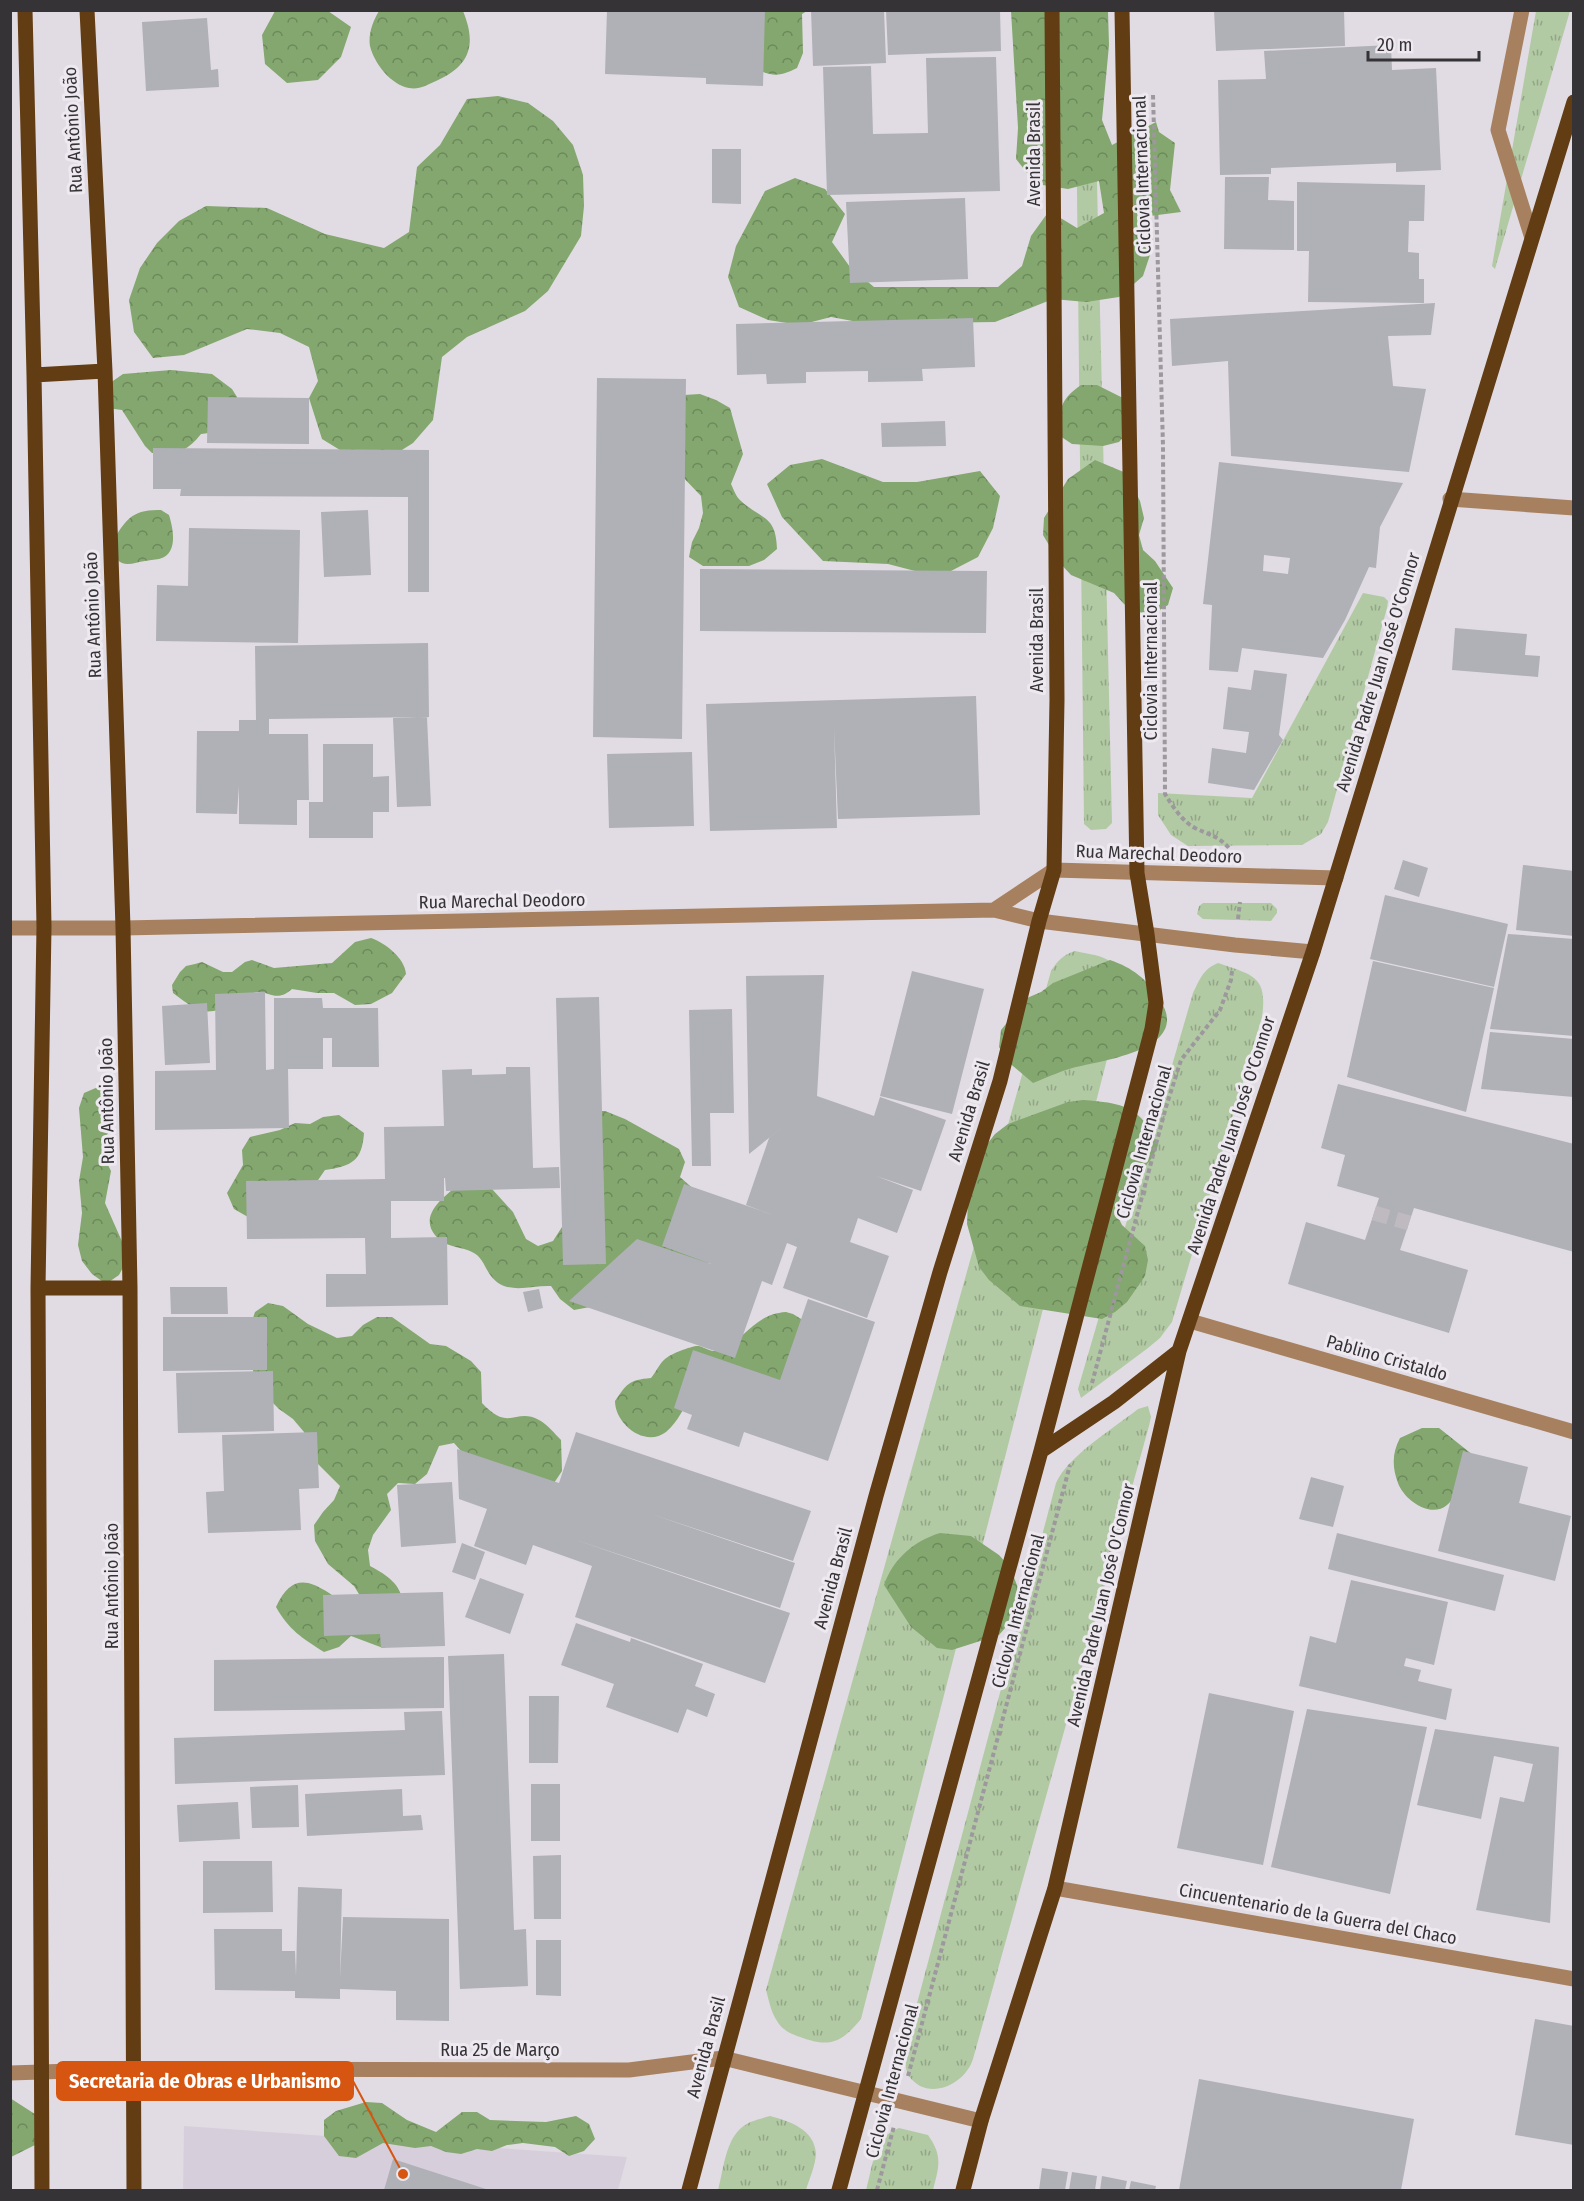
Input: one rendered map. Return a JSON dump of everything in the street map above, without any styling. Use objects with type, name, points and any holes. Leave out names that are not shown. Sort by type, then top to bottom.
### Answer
[{"type":"main road","points":[[25,10],[44,927],[38,1288],[42,2190]]},
{"type":"main road","name":"Rua Antônio João","points":[[87,10],[105,371],[123,928],[130,1288],[134,2190]]},
{"type":"main road","name":"Avenida Brasil","points":[[689,2190],[876,1496],[940,1272],[1000,1081],[1039,921],[1054,870],[1058,700],[1052,10]]},
{"type":"main road","points":[[839,2190],[1041,1452],[1152,1029],[1156,1003],[1137,873],[1122,10]]},
{"type":"main road","name":"Avenida Padre Juan José O'Connor","points":[[963,2190],[981,2121],[1055,1888],[1179,1351],[1313,952],[1531,234],[1574,102]]},
{"type":"main road","points":[[34,375],[105,371]]},
{"type":"main road","points":[[38,1288],[130,1288]]},
{"type":"main road","points":[[1041,1452],[1114,1402],[1179,1351]]},
{"type":"street","points":[[1522,10],[1498,130],[1531,234]]},
{"type":"street","points":[[1450,499],[1574,508]]},
{"type":"street","name":"Rua Marechal Deodoro","points":[[994,910],[1054,870],[1336,878]]},
{"type":"street","name":"Rua Marechal Deodoro","points":[[10,928],[123,928],[994,910],[1039,921],[1235,945],[1313,952]]},
{"type":"street","name":"Pablino Cristaldo","points":[[1190,1322],[1574,1432]]},
{"type":"street","name":"Cincuentenario de la Guerra del Chaco","points":[[1055,1888],[1574,1979]]},
{"type":"street","name":"Rua 25 de Março","points":[[10,2073],[135,2069],[629,2070],[723,2058],[981,2121]]},
{"type":"path","name":"Ciclovia Internacional","points":[[877,2190],[1169,1097],[1181,1060],[1220,1010],[1231,980],[1243,876],[1230,849],[1220,837],[1193,827],[1176,811],[1166,794],[1162,446],[1153,93]]},
{"type":"shaded area","points":[[184,2126],[627,2157],[618,2190],[183,2190]]},
{"type":"green space","points":[[275,11],[328,11],[351,27],[341,57],[318,80],[287,83],[265,64],[262,35]]},
{"type":"green space","points":[[379,11],[463,11],[469,34],[468,53],[457,69],[423,87],[402,86],[384,72],[372,53],[370,37]]},
{"type":"green space","points":[[741,11],[807,11],[802,14],[803,53],[797,68],[775,75],[753,67]]},
{"type":"green space","points":[[1011,11],[1108,11],[1109,45],[1102,120],[1112,145],[1156,122],[1159,132],[1175,143],[1170,190],[1181,212],[1150,216],[1153,246],[1143,276],[1119,297],[1086,302],[1053,299],[995,322],[927,323],[896,329],[831,317],[800,325],[768,320],[739,307],[728,277],[736,246],[765,191],[795,178],[825,189],[845,214],[832,242],[850,267],[874,287],[998,287],[1022,266],[1031,236],[1049,211],[1077,228],[1104,213],[1099,181],[1068,189],[1036,184],[1016,159],[1018,128]]},
{"type":"green space","points":[[1075,11],[1093,11],[1112,823],[1106,829],[1091,830],[1084,824]]},
{"type":"green space","points":[[1536,11],[1570,11],[1495,269],[1492,266]]},
{"type":"green space","points":[[498,96],[528,103],[553,121],[573,145],[583,175],[584,206],[581,236],[548,291],[525,311],[467,337],[442,357],[433,420],[413,443],[386,460],[353,458],[322,439],[309,398],[318,381],[309,347],[280,333],[247,329],[184,355],[153,358],[134,332],[129,300],[140,268],[157,243],[179,221],[206,206],[267,208],[325,234],[384,248],[409,232],[417,167],[440,145],[467,99]]},
{"type":"green space","points":[[171,370],[212,374],[232,389],[237,397],[237,406],[217,432],[201,434],[180,451],[152,453],[122,410],[107,408],[110,383],[123,374]]},
{"type":"green space","points":[[1081,385],[1097,385],[1127,400],[1130,430],[1119,442],[1103,446],[1072,444],[1060,436],[1060,419],[1064,401]]},
{"type":"green space","points":[[700,394],[730,408],[743,454],[731,484],[739,499],[766,519],[774,530],[777,549],[764,560],[749,566],[703,566],[689,557],[703,513],[701,496],[679,473],[684,395]]},
{"type":"green space","points":[[822,459],[883,482],[917,482],[980,471],[1000,496],[993,528],[978,557],[949,572],[919,572],[888,564],[823,561],[782,517],[767,484],[790,465]]},
{"type":"green space","points":[[1095,460],[1126,473],[1140,501],[1144,518],[1139,535],[1143,550],[1155,561],[1173,588],[1168,605],[1153,614],[1138,612],[1124,604],[1114,593],[1071,575],[1059,562],[1043,535],[1044,518],[1068,479]]},
{"type":"green space","points":[[161,510],[169,515],[172,527],[173,540],[170,552],[159,559],[130,564],[119,562],[112,543],[121,528],[136,514]]},
{"type":"green space","points":[[1363,593],[1384,597],[1388,601],[1387,608],[1328,822],[1321,834],[1302,845],[1188,846],[1171,835],[1158,815],[1158,793],[1252,798]]},
{"type":"green space","points":[[1203,903],[1271,903],[1277,909],[1277,913],[1271,921],[1203,919],[1197,914],[1199,906]]},
{"type":"green space","points":[[371,938],[382,943],[398,957],[406,974],[392,993],[371,1004],[355,1005],[334,993],[292,989],[276,996],[253,993],[226,1007],[203,1011],[173,993],[172,985],[186,966],[202,962],[223,972],[232,972],[245,962],[252,960],[274,968],[332,963],[355,942]]},
{"type":"green space","points":[[1075,951],[1108,960],[1117,970],[1125,989],[861,2019],[841,2038],[834,2041],[810,2040],[781,2027],[773,2014],[766,1990],[1051,971],[1061,958]]},
{"type":"green space","points":[[1110,960],[1139,975],[1150,986],[1167,1016],[1165,1029],[1157,1040],[1143,1048],[1069,1069],[1033,1083],[1007,1061],[999,1047],[1001,1030],[1027,998],[1053,983]]},
{"type":"green space","points":[[1218,963],[1248,974],[1260,985],[1263,1003],[1262,1017],[1172,1322],[1160,1338],[1081,1398],[1078,1389],[1193,993],[1205,971]]},
{"type":"green space","points":[[98,1087],[109,1099],[114,1112],[111,1129],[103,1141],[104,1157],[111,1171],[105,1203],[124,1246],[126,1262],[119,1275],[106,1284],[92,1274],[82,1261],[78,1245],[82,1213],[79,1181],[83,1157],[79,1108],[84,1093]]},
{"type":"green space","points":[[1083,1100],[1120,1105],[1129,1109],[1145,1122],[1158,1145],[1148,1163],[1126,1187],[1115,1211],[1122,1225],[1145,1246],[1148,1260],[1145,1276],[1127,1302],[1102,1319],[1020,1306],[989,1280],[979,1267],[967,1224],[969,1176],[974,1161],[995,1134],[1008,1124],[1068,1102]]},
{"type":"green space","points":[[591,1111],[605,1111],[625,1119],[679,1149],[685,1162],[680,1177],[715,1208],[709,1263],[590,1307],[574,1310],[560,1299],[551,1286],[511,1288],[497,1282],[476,1254],[441,1241],[433,1232],[430,1223],[435,1207],[464,1181],[492,1189],[513,1212],[526,1239],[538,1246],[553,1241],[562,1227]]},
{"type":"green space","points":[[339,1115],[364,1133],[361,1150],[354,1160],[349,1164],[325,1170],[316,1183],[248,1217],[234,1209],[227,1193],[243,1165],[242,1150],[250,1137],[280,1130],[295,1123],[310,1124],[323,1117]]},
{"type":"green space","points":[[268,1303],[283,1306],[308,1324],[337,1338],[352,1336],[363,1325],[377,1317],[392,1317],[430,1344],[446,1346],[471,1361],[481,1372],[482,1403],[492,1412],[506,1418],[524,1416],[539,1420],[561,1440],[562,1471],[548,1492],[476,1468],[454,1443],[439,1446],[427,1474],[415,1484],[398,1483],[387,1494],[391,1510],[373,1535],[368,1550],[370,1566],[393,1582],[402,1597],[398,1643],[383,1648],[351,1636],[339,1647],[324,1652],[297,1633],[276,1607],[292,1586],[300,1583],[309,1583],[318,1587],[349,1606],[362,1599],[354,1586],[328,1564],[315,1541],[314,1525],[334,1500],[340,1486],[316,1462],[304,1432],[256,1386],[253,1371],[259,1340],[250,1327],[255,1312]]},
{"type":"green space","points":[[786,1312],[806,1322],[793,1383],[692,1392],[674,1424],[658,1436],[641,1435],[633,1431],[620,1418],[615,1401],[622,1391],[637,1380],[651,1378],[668,1357],[696,1346],[713,1351],[719,1350],[731,1344],[766,1317]]},
{"type":"green space","points":[[1148,1406],[1151,1417],[1149,1426],[973,2059],[969,2068],[954,2083],[935,2089],[925,2088],[909,2076],[904,2052],[1056,1483],[1070,1463],[1092,1443],[1138,1409]]},
{"type":"green space","points":[[1422,1428],[1439,1428],[1473,1455],[1456,1494],[1441,1509],[1426,1509],[1412,1501],[1401,1489],[1395,1471],[1394,1455],[1400,1438]]},
{"type":"green space","points":[[940,1533],[971,1536],[999,1555],[1010,1567],[1021,1596],[1019,1612],[999,1635],[952,1650],[937,1648],[911,1627],[884,1585],[893,1567],[906,1552],[930,1536]]},
{"type":"green space","points":[[10,2098],[38,2116],[35,2145],[11,2157]]},
{"type":"green space","points":[[366,2102],[382,2103],[407,2120],[436,2132],[462,2112],[477,2112],[490,2120],[546,2122],[576,2116],[589,2124],[595,2139],[584,2151],[569,2156],[555,2147],[523,2143],[507,2145],[492,2151],[477,2149],[461,2154],[446,2152],[431,2146],[415,2148],[383,2143],[356,2158],[339,2156],[324,2136],[324,2120],[336,2111]]},
{"type":"green space","points":[[770,2116],[799,2127],[811,2138],[816,2153],[806,2190],[718,2190],[725,2158],[735,2135],[747,2124]]},
{"type":"green space","points":[[899,2128],[928,2135],[933,2142],[938,2162],[933,2190],[866,2190],[879,2146],[890,2132]]},
{"type":"building","points":[[607,10],[765,10],[763,86],[706,84],[706,78],[605,74]]},
{"type":"building","points":[[811,10],[884,10],[886,63],[813,66]]},
{"type":"building","points":[[886,10],[1000,10],[1001,51],[888,55]]},
{"type":"building","points":[[1214,10],[1344,10],[1345,46],[1216,51]]},
{"type":"building","points":[[207,18],[211,70],[218,69],[219,87],[146,91],[142,22]]},
{"type":"building","points":[[1391,45],[1392,70],[1436,68],[1441,170],[1396,172],[1396,163],[1271,168],[1271,174],[1220,175],[1218,80],[1266,79],[1264,51]]},
{"type":"building","points":[[996,57],[1000,191],[827,195],[823,67],[871,66],[873,134],[928,133],[926,58]]},
{"type":"building","points":[[712,149],[741,149],[741,204],[712,203]]},
{"type":"building","points":[[1225,177],[1269,177],[1268,200],[1294,201],[1294,250],[1224,249]]},
{"type":"building","points":[[1297,182],[1425,185],[1424,221],[1409,221],[1408,252],[1419,253],[1419,279],[1424,279],[1424,303],[1308,302],[1309,251],[1297,251]]},
{"type":"building","points":[[965,198],[968,279],[850,283],[846,202]]},
{"type":"building","points":[[1435,303],[1431,335],[1388,336],[1393,386],[1426,389],[1409,472],[1231,456],[1228,361],[1172,366],[1170,319]]},
{"type":"building","points":[[973,318],[975,367],[922,369],[923,381],[868,382],[868,371],[806,372],[806,383],[767,384],[766,374],[737,375],[736,324]]},
{"type":"building","points":[[597,378],[686,379],[682,739],[593,737]]},
{"type":"building","points":[[208,397],[309,398],[309,444],[207,443]]},
{"type":"building","points":[[945,421],[946,446],[882,447],[881,423]]},
{"type":"building","points":[[153,448],[429,450],[429,592],[408,592],[408,497],[180,496],[181,489],[153,489]]},
{"type":"building","points":[[1219,462],[1403,483],[1380,527],[1376,568],[1369,567],[1345,620],[1323,658],[1242,648],[1238,672],[1209,670],[1212,605],[1203,604]],"holes":[[[1264,555],[1290,558],[1288,574],[1263,571]]]},
{"type":"building","points":[[368,510],[371,575],[324,577],[321,512]]},
{"type":"building","points":[[189,528],[300,530],[298,643],[156,641],[157,585],[188,586]]},
{"type":"building","points":[[700,569],[987,571],[986,633],[700,631]]},
{"type":"building","points":[[1455,628],[1527,634],[1525,655],[1540,656],[1538,677],[1452,670]]},
{"type":"building","points":[[428,643],[429,717],[269,719],[269,734],[308,734],[309,800],[297,800],[297,825],[239,824],[239,786],[237,814],[196,813],[197,731],[239,731],[239,720],[256,720],[255,646]]},
{"type":"building","points":[[1254,670],[1287,674],[1279,735],[1283,740],[1254,790],[1208,783],[1212,748],[1246,753],[1249,732],[1223,729],[1228,687],[1251,690]]},
{"type":"building","points":[[976,696],[980,815],[838,819],[834,727],[837,828],[710,831],[706,704]]},
{"type":"building","points":[[427,717],[431,806],[397,807],[393,718]]},
{"type":"building","points":[[323,744],[373,744],[373,777],[389,776],[389,812],[373,812],[373,838],[309,838],[309,802],[323,802]]},
{"type":"building","points":[[692,752],[694,826],[609,828],[607,754]]},
{"type":"building","points":[[1403,860],[1428,868],[1419,897],[1394,889]]},
{"type":"building","points":[[1523,865],[1574,871],[1574,936],[1516,930]]},
{"type":"building","points":[[1385,895],[1508,924],[1494,987],[1370,959]]},
{"type":"building","points":[[1508,934],[1574,939],[1574,1036],[1490,1029]]},
{"type":"building","points":[[1373,961],[1494,988],[1466,1112],[1347,1077]]},
{"type":"building","points":[[912,971],[984,989],[952,1114],[880,1096]]},
{"type":"building","points":[[824,975],[817,1096],[874,1116],[880,1097],[946,1120],[921,1191],[876,1176],[913,1190],[897,1233],[858,1218],[850,1242],[889,1256],[867,1318],[783,1288],[797,1247],[787,1243],[772,1285],[762,1281],[735,1358],[569,1301],[637,1239],[711,1264],[662,1246],[684,1184],[773,1215],[746,1205],[769,1138],[785,1125],[749,1154],[746,976]]},
{"type":"building","points":[[265,992],[266,1070],[274,1069],[274,998],[322,998],[323,1008],[378,1008],[379,1067],[332,1067],[332,1038],[323,1038],[323,1069],[288,1069],[289,1128],[155,1130],[155,1071],[216,1070],[215,994]]},
{"type":"building","points":[[599,997],[606,1264],[563,1265],[556,998]]},
{"type":"building","points":[[207,1003],[210,1063],[165,1065],[162,1006]]},
{"type":"building","points":[[732,1009],[734,1113],[710,1113],[711,1166],[692,1166],[689,1010]]},
{"type":"building","points":[[1490,1032],[1574,1039],[1574,1097],[1481,1089]]},
{"type":"building","points":[[506,1067],[530,1067],[533,1168],[559,1167],[560,1188],[446,1191],[444,1178],[444,1201],[391,1201],[391,1238],[447,1237],[448,1305],[326,1307],[326,1274],[366,1274],[365,1238],[247,1239],[246,1181],[385,1179],[384,1127],[444,1126],[442,1070],[472,1069],[472,1075],[506,1074]]},
{"type":"building","points":[[1338,1084],[1574,1144],[1574,1252],[1414,1208],[1400,1250],[1468,1270],[1449,1333],[1288,1284],[1306,1222],[1365,1240],[1379,1198],[1337,1186],[1345,1155],[1321,1148]]},
{"type":"building","points":[[170,1287],[227,1287],[228,1314],[171,1314]]},
{"type":"building","points":[[539,1289],[543,1308],[528,1312],[523,1292]]},
{"type":"building","points":[[808,1299],[875,1322],[828,1461],[744,1432],[739,1447],[687,1429],[692,1415],[674,1408],[693,1350],[780,1380]]},
{"type":"building","points":[[163,1317],[267,1317],[267,1370],[163,1371]]},
{"type":"building","points":[[273,1371],[274,1431],[178,1433],[176,1373]]},
{"type":"building","points":[[317,1432],[319,1488],[299,1489],[301,1530],[208,1533],[206,1492],[224,1491],[222,1435]]},
{"type":"building","points":[[576,1432],[811,1511],[793,1561],[651,1514],[795,1563],[780,1608],[573,1539],[790,1613],[765,1683],[575,1617],[592,1566],[533,1545],[526,1565],[474,1546],[487,1509],[459,1499],[457,1449],[559,1483]]},
{"type":"building","points":[[1463,1451],[1528,1467],[1519,1503],[1571,1516],[1555,1581],[1438,1551]]},
{"type":"building","points":[[1311,1477],[1344,1486],[1333,1527],[1299,1519]]},
{"type":"building","points":[[452,1482],[456,1543],[401,1547],[397,1485]]},
{"type":"building","points":[[1337,1533],[1504,1575],[1495,1611],[1328,1569]]},
{"type":"building","points":[[462,1543],[485,1552],[475,1580],[452,1572]]},
{"type":"building","points":[[480,1578],[524,1594],[510,1634],[465,1617]]},
{"type":"building","points":[[1351,1580],[1448,1602],[1434,1665],[1406,1658],[1404,1666],[1421,1670],[1418,1681],[1452,1689],[1446,1720],[1299,1686],[1310,1636],[1336,1643]]},
{"type":"building","points":[[443,1592],[445,1646],[381,1648],[380,1634],[324,1636],[323,1595]]},
{"type":"building","points":[[576,1623],[630,1642],[631,1638],[703,1664],[695,1686],[715,1694],[707,1717],[687,1709],[678,1733],[606,1707],[614,1684],[561,1665]]},
{"type":"building","points":[[504,1654],[514,1930],[526,1929],[528,1986],[460,1989],[448,1656]]},
{"type":"building","points":[[444,1657],[444,1708],[214,1711],[214,1660]]},
{"type":"building","points":[[1209,1693],[1294,1711],[1263,1865],[1177,1848]]},
{"type":"building","points":[[529,1696],[559,1696],[558,1763],[529,1763]]},
{"type":"building","points":[[1307,1709],[1427,1727],[1390,1894],[1271,1867]]},
{"type":"building","points":[[442,1711],[445,1775],[175,1784],[174,1738],[405,1730],[404,1712]]},
{"type":"building","points":[[1435,1729],[1559,1747],[1550,1923],[1476,1910],[1500,1797],[1524,1802],[1533,1764],[1494,1756],[1481,1819],[1417,1805]]},
{"type":"building","points":[[531,1784],[560,1784],[560,1841],[531,1841]]},
{"type":"building","points":[[298,1785],[299,1827],[252,1828],[250,1787]]},
{"type":"building","points":[[402,1789],[403,1816],[421,1815],[423,1830],[307,1836],[305,1794]]},
{"type":"building","points":[[238,1802],[240,1839],[179,1842],[177,1805]]},
{"type":"building","points":[[561,1855],[561,1919],[534,1919],[533,1856]]},
{"type":"building","points":[[203,1861],[272,1861],[273,1912],[203,1913]]},
{"type":"building","points":[[298,1887],[342,1889],[340,1978],[343,1917],[449,1919],[449,2021],[396,2020],[396,1991],[340,1989],[340,1999],[295,1998],[295,1991],[215,1990],[214,1929],[282,1929],[282,1951],[295,1951],[296,1976]]},
{"type":"building","points":[[536,1940],[561,1940],[561,1996],[536,1995]]},
{"type":"building","points":[[1535,2019],[1574,2026],[1574,2145],[1515,2135]]},
{"type":"building","points":[[1199,2079],[1414,2119],[1401,2190],[1179,2190]]},
{"type":"building","points":[[393,2159],[489,2190],[384,2190]]},
{"type":"building","points":[[1042,2168],[1068,2172],[1065,2190],[1039,2190]]},
{"type":"building","points":[[1072,2172],[1097,2176],[1095,2190],[1069,2190]]},
{"type":"building","points":[[1102,2176],[1127,2181],[1125,2190],[1100,2190]]},
{"type":"building","points":[[1131,2181],[1156,2186],[1155,2190],[1129,2190]]},
{"type":"tunnel","points":[[1374,1213],[1409,1223]]},
{"type":"place","name":"Secretaria de Obras e Urbanismo","points":[[403,2174]]}]
